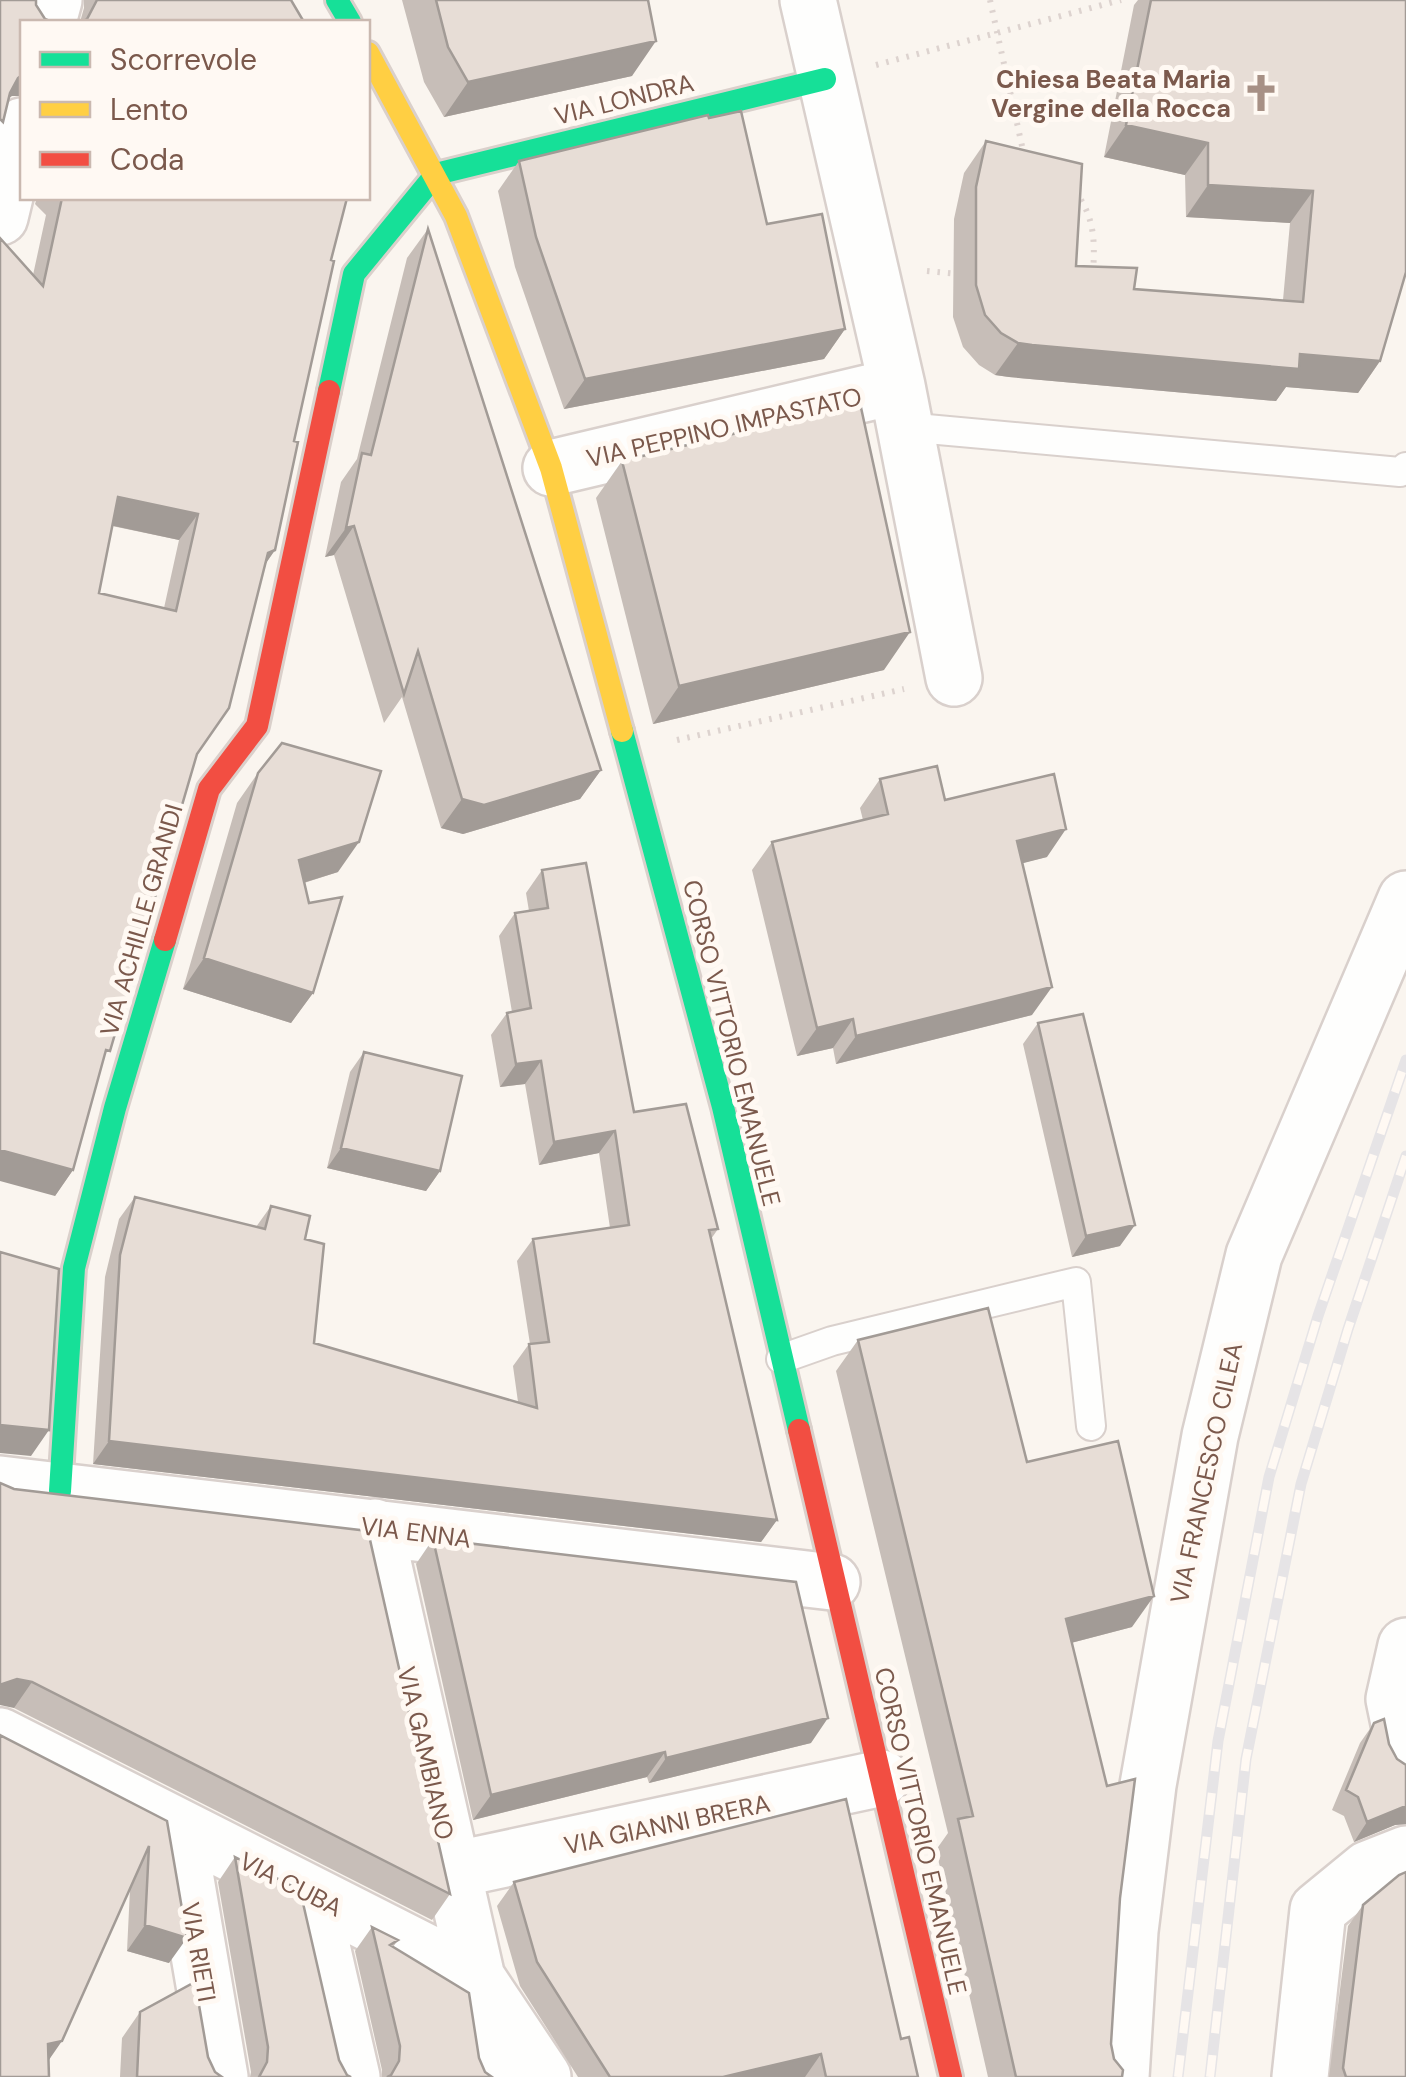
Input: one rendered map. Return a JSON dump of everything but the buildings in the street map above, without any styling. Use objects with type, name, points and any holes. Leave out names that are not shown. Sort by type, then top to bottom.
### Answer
[{"type":"main road","name":"CORSO VITTORIO EMANUELE","points":[[370,57],[456,216],[551,468],[722,1106],[950,2077]]},
{"type":"main road","name":"VIA LONDRA","points":[[436,174],[825,78]]},
{"type":"main road","name":"VIA ACHILLE GRANDI","points":[[60,1491],[74,1268],[115,1108],[209,789],[257,726],[354,274],[436,174]]},
{"type":"street","points":[[808,0],[901,406],[954,678]]},
{"type":"street","points":[[0,217],[20,134]]},
{"type":"street","name":"VIA PEPPINO IMPASTATO","points":[[551,468],[901,406]]},
{"type":"street","name":"VIA FRANCESCO CILEA","points":[[1121,2077],[1130,1931],[1148,1784],[1210,1436],[1254,1255],[1406,898]]},
{"type":"street","name":"VIA ENNA","points":[[0,1484],[832,1582]]},
{"type":"street","name":"VIA GAMBIANO","points":[[375,1527],[477,1978],[493,2077]]},
{"type":"street","points":[[1406,1646],[1394,1699],[1406,1757]]},
{"type":"street","name":"VIA CUBA","points":[[5,1752],[178,1827],[477,1978],[544,2077]]},
{"type":"street","name":"VIA GIANNI BRERA","points":[[453,1870],[882,1778]]},
{"type":"street","name":"VIA RIETI","points":[[178,1827],[220,2077]]},
{"type":"street","points":[[1300,2077],[1318,1910],[1368,1869],[1406,1854]]},
{"type":"street","points":[[310,1894],[352,2077]]},
{"type":"lane","points":[[901,406],[1400,472],[1406,467]]},
{"type":"lane","points":[[780,1360],[832,1341],[1076,1282],[1091,1426]]},
{"type":"path","points":[[990,0],[1025,156],[1038,165]]},
{"type":"path","points":[[825,78],[1121,0]]},
{"type":"path","points":[[1064,183],[1077,192],[1090,215],[1095,232],[1093,281]]},
{"type":"path","points":[[869,266],[973,276]]},
{"type":"path","points":[[627,752],[954,678]]},
{"type":"railway","points":[[1178,2077],[1218,1741],[1269,1477],[1318,1316],[1406,1060]]},
{"type":"railway","points":[[1210,2077],[1246,1759],[1301,1484],[1406,1156]]},
{"type":"traffic: fast","points":[[337,0],[349,20]]},
{"type":"traffic: fast","points":[[329,391],[354,274],[436,174],[825,79]]},
{"type":"traffic: fast","points":[[622,731],[723,1107],[799,1430]]},
{"type":"traffic: fast","points":[[60,1491],[74,1268],[115,1108],[165,940]]},
{"type":"traffic: slow","points":[[370,57],[456,216],[551,468],[622,731]]},
{"type":"traffic: jam","points":[[165,940],[209,789],[257,726],[329,391]]},
{"type":"traffic: jam","points":[[799,1430],[951,2077]]},
{"type":"place","name":"Chiesa Beata Maria Vergine della Rocca","points":[[1261,93]]}]
